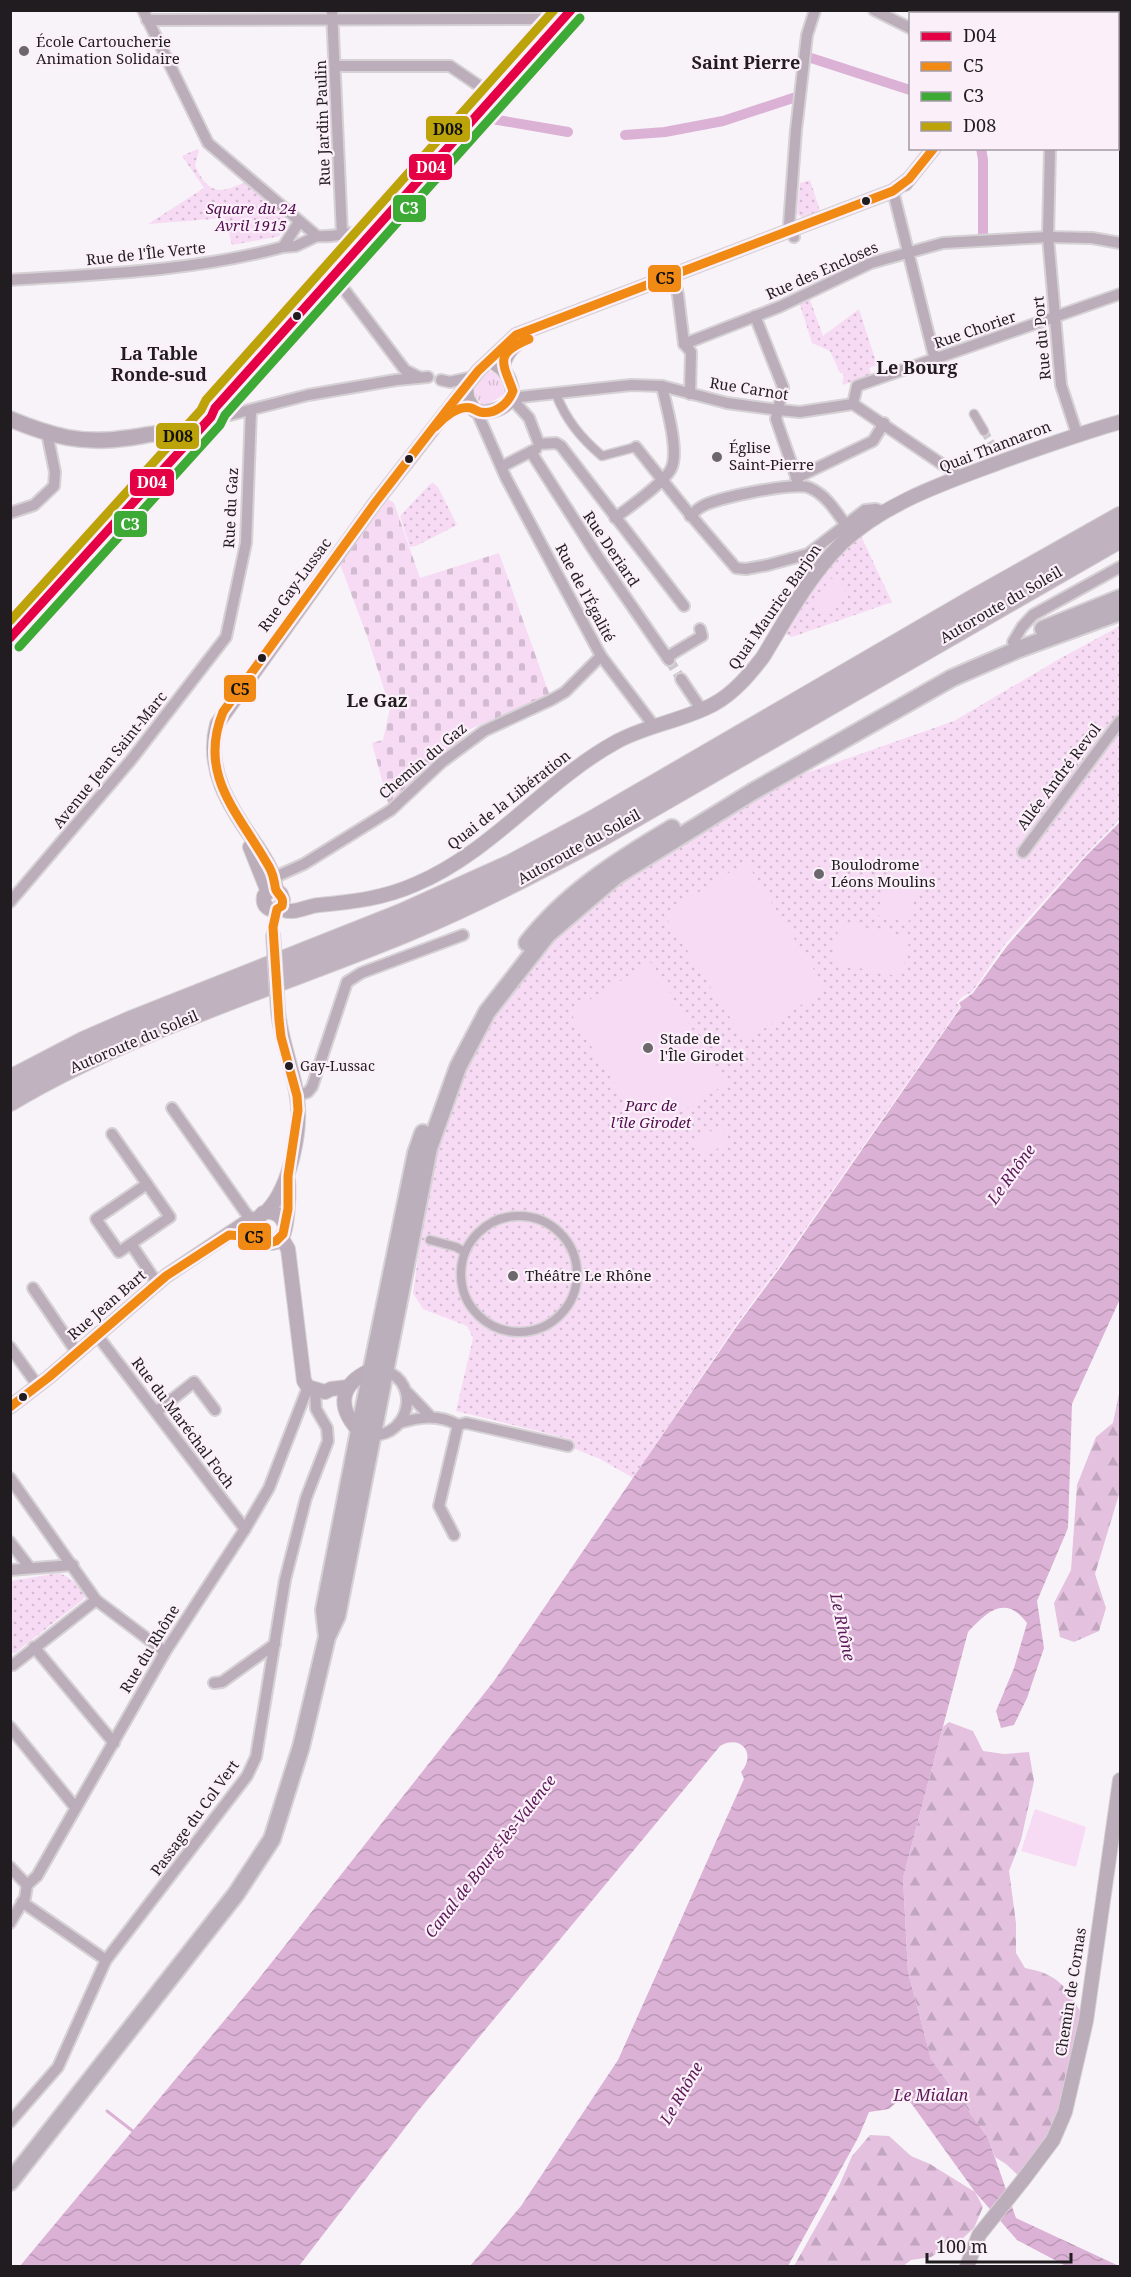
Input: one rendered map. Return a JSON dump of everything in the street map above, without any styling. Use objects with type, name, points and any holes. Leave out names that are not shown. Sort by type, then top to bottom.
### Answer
[{"type":"highway","name":"Autoroute du Soleil","points":[[10,1080],[83,1042],[131,1021],[401,914],[512,864],[594,820],[991,589],[1120,517]]},
{"type":"highway","name":"Autoroute du Soleil","points":[[10,1101],[94,1057],[408,931],[522,879],[602,836],[1120,538]]},
{"type":"main road","points":[[368,238],[571,10]]},
{"type":"main road","points":[[10,624],[186,440],[211,417],[215,408],[338,270]]},
{"type":"main road","points":[[10,419],[47,433],[80,441],[165,433],[175,434],[186,440]]},
{"type":"main road","points":[[10,639],[186,440]]},
{"type":"main road","points":[[379,1371],[416,1153],[444,1071],[478,1005],[546,919],[610,865],[947,668],[1120,598]]},
{"type":"main road","points":[[10,2182],[236,1893],[272,1839],[301,1747],[327,1636],[324,1610],[429,1148],[458,1067],[487,1012],[547,935],[616,876],[752,792],[952,678],[1018,649],[1120,612]]},
{"type":"street","points":[[793,234],[790,219],[796,130],[807,35],[815,10]]},
{"type":"street","points":[[874,10],[909,28]]},
{"type":"street","points":[[317,236],[208,143],[145,15],[332,15],[544,19],[555,29]]},
{"type":"street","name":"Rue Jardin Paulin","points":[[332,15],[345,234]]},
{"type":"street","points":[[336,66],[450,66],[494,96]]},
{"type":"street","points":[[469,396],[486,364],[502,346],[516,335],[674,279],[894,194],[932,150]]},
{"type":"street","name":"Rue du Port","points":[[1050,150],[1048,237],[1061,385],[1077,434]]},
{"type":"street","points":[[894,194],[906,252],[935,360]]},
{"type":"street","points":[[283,247],[299,222]]},
{"type":"street","name":"Rue de l'Île Verte","points":[[10,280],[117,274],[202,265],[296,246],[317,236],[345,234],[359,230],[368,238]]},
{"type":"street","points":[[345,234],[368,238]]},
{"type":"street","name":"Rue des Encloses","points":[[684,344],[779,307],[854,270],[906,252],[943,243],[1048,237],[1092,238],[1120,243]]},
{"type":"street","points":[[215,408],[230,416],[308,395],[423,377],[405,370],[338,270]]},
{"type":"street","points":[[674,279],[684,344],[691,352],[690,394]]},
{"type":"street","points":[[539,444],[529,418],[511,398],[512,387],[503,368],[509,352],[520,343],[674,279]]},
{"type":"street","name":"Rue Chorier","points":[[853,404],[857,386],[1120,294]]},
{"type":"street","points":[[755,316],[783,387],[776,419],[797,481],[830,502],[845,524]]},
{"type":"street","points":[[486,364],[495,364],[503,368]]},
{"type":"street","points":[[396,380],[405,370]]},
{"type":"street","points":[[469,396],[445,381],[494,411],[511,398]]},
{"type":"street","name":"Rue Carnot","points":[[511,398],[631,385],[662,386],[728,403],[800,412],[853,404]]},
{"type":"street","points":[[615,518],[643,496],[670,470],[674,458],[662,386]]},
{"type":"street","points":[[556,394],[568,419],[580,436],[602,456],[636,447],[690,516],[736,568],[746,569],[808,554],[865,510],[876,509],[884,512]]},
{"type":"street","name":"Rue Gay-Lussac","points":[[292,1156],[297,1126],[297,1096],[281,1037],[278,1011],[273,930],[275,897],[268,863],[239,820],[219,780],[214,764],[213,748],[217,724],[375,503],[444,416],[469,396]]},
{"type":"street","name":"Rue de l'Égalité","points":[[469,396],[507,478],[601,656],[654,726]]},
{"type":"street","points":[[853,404],[961,477]]},
{"type":"street","name":"Rue du Gaz","points":[[222,642],[226,637],[246,543],[250,410]]},
{"type":"street","points":[[974,414],[984,431]]},
{"type":"street","name":"Quai Thannaron","points":[[884,512],[961,477],[1000,456],[1120,422]]},
{"type":"street","points":[[690,516],[702,506],[715,501],[797,481],[873,441],[884,423]]},
{"type":"street","points":[[10,513],[34,505],[54,486],[56,472],[47,433]]},
{"type":"street","points":[[539,444],[556,443],[561,446],[684,606]]},
{"type":"street","points":[[503,466],[531,452],[539,444]]},
{"type":"street","name":"Rue Deriard","points":[[531,452],[598,557],[668,658],[702,636],[700,629]]},
{"type":"street","name":"Quai Maurice Barjon","points":[[654,726],[714,704],[748,676],[829,558],[843,543],[884,512]]},
{"type":"street","points":[[1013,642],[1022,627],[1034,615],[1120,567]]},
{"type":"street","name":"Avenue Jean Saint-Marc","points":[[13,895],[134,757],[222,642]]},
{"type":"street","name":"Chemin du Gaz","points":[[275,897],[304,864],[391,810],[442,762],[484,730],[565,692],[601,656]]},
{"type":"street","points":[[681,679],[701,709]]},
{"type":"street","name":"Allée André Revol","points":[[1023,852],[1120,721]]},
{"type":"street","name":"Quai de la Libération","points":[[275,897],[292,911],[312,906],[374,898],[397,892],[426,880],[466,856],[590,758],[618,741],[654,726]]},
{"type":"street","points":[[297,1096],[308,1092],[312,1087],[347,982],[361,973],[463,935]]},
{"type":"street","points":[[172,1108],[248,1216],[262,1215],[278,1214],[284,1223],[284,1231],[276,1242],[269,1243],[257,1237],[253,1228],[262,1215]]},
{"type":"street","points":[[112,1134],[147,1184],[170,1217],[119,1252],[96,1219],[147,1184]]},
{"type":"street","name":"Rue Jean Bart","points":[[284,1223],[288,1209],[288,1176],[292,1156]]},
{"type":"street","name":"Rue Jean Bart","points":[[10,1407],[38,1386],[157,1283],[273,1206],[288,1176]]},
{"type":"street","points":[[518,1216],[545,1223],[557,1231],[573,1253],[576,1285],[570,1302],[559,1316],[543,1327],[525,1332],[505,1331],[488,1324],[475,1313],[466,1299],[461,1284],[461,1268],[465,1252],[480,1231],[504,1218],[518,1216]]},
{"type":"street","points":[[229,1235],[257,1237]]},
{"type":"street","points":[[281,1237],[290,1257],[304,1381],[332,1399],[344,1403]]},
{"type":"street","points":[[430,1240],[456,1247],[465,1252]]},
{"type":"street","points":[[131,1244],[157,1283]]},
{"type":"street","points":[[33,1288],[77,1353]]},
{"type":"street","name":"Rue du Maréchal Foch","points":[[97,1335],[245,1529]]},
{"type":"street","points":[[10,1347],[38,1386]]},
{"type":"street","points":[[408,1393],[407,1409],[399,1423],[387,1433],[366,1433],[346,1414],[344,1403],[348,1387],[360,1375],[379,1371],[395,1376],[430,1416]]},
{"type":"street","points":[[156,1412],[194,1382],[215,1410]]},
{"type":"street","points":[[316,1390],[348,1387]]},
{"type":"street","name":"Rue du Rhône","points":[[10,1923],[22,1902],[27,1885],[37,1876],[165,1652],[245,1529],[316,1390]]},
{"type":"street","name":"Passage du Col Vert","points":[[10,2122],[58,2067],[106,1960],[247,1776],[256,1757],[285,1580],[306,1498],[328,1441],[327,1428],[316,1409],[316,1390]]},
{"type":"street","points":[[399,1423],[430,1416],[449,1420],[458,1425],[466,1423],[568,1446]]},
{"type":"street","points":[[454,1535],[439,1506],[458,1425]]},
{"type":"street","points":[[10,1478],[96,1600],[165,1652]]},
{"type":"street","points":[[10,1542],[30,1568]]},
{"type":"street","points":[[10,1570],[73,1565]]},
{"type":"street","points":[[10,1664],[13,1665],[96,1600]]},
{"type":"street","points":[[214,1683],[222,1682],[275,1644]]},
{"type":"street","points":[[34,1647],[114,1743]]},
{"type":"street","points":[[10,1727],[75,1807]]},
{"type":"street","name":"Chemin de Cornas","points":[[967,2266],[979,2235],[1053,2140],[1065,2112],[1086,2020],[1120,1780]]},
{"type":"street","points":[[10,1867],[27,1885]]},
{"type":"street","points":[[22,1902],[106,1960]]},
{"type":"green space","name":"Square du 24 Avril 1915","points":[[197,149],[199,151],[195,165],[206,184],[221,190],[245,183],[284,215],[280,236],[232,245],[225,218],[148,224],[204,188],[182,156]]},
{"type":"green space","points":[[810,180],[820,211],[803,218],[797,214],[800,183]]},
{"type":"green space","points":[[809,297],[823,336],[859,309],[877,365],[869,368],[872,376],[842,385],[844,374],[840,373],[830,351],[812,343],[799,302]]},
{"type":"green space","points":[[492,371],[499,376],[505,394],[482,405],[474,389],[485,373]]},
{"type":"green space","points":[[433,483],[438,487],[457,525],[410,547],[400,516]]},
{"type":"green space","points":[[388,499],[394,503],[420,578],[499,553],[550,696],[463,732],[465,740],[389,807],[372,743],[383,740],[390,708],[367,636],[340,564]]},
{"type":"green space","points":[[861,536],[892,602],[792,637],[783,633],[830,565]]},
{"type":"green space","points":[[830,578],[846,588],[829,616],[813,606]]},
{"type":"green space","name":"Parc de l'île Girodet","points":[[1120,626],[1120,819],[1006,943],[972,992],[962,997],[957,1003],[960,1007],[738,1322],[633,1478],[600,1459],[568,1446],[570,1439],[456,1411],[473,1338],[467,1326],[423,1309],[413,1293],[421,1237],[429,1148],[458,1067],[547,935],[616,876],[752,792],[954,721]]},
{"type":"green space","points":[[894,854],[925,863],[908,923],[877,915]]},
{"type":"green space","points":[[746,862],[826,989],[745,1041],[664,914]]},
{"type":"green space","points":[[840,922],[910,937],[901,977],[831,962]]},
{"type":"green space","name":"Stade de l'Île Girodet","points":[[651,962],[726,1084],[645,1134],[570,1012]]},
{"type":"green space","points":[[721,1125],[730,1141],[702,1158],[693,1142]]},
{"type":"green space","points":[[1120,1389],[1120,1491],[1095,1574],[1106,1608],[1099,1631],[1074,1642],[1060,1637],[1054,1603],[1071,1570],[1077,1485],[1096,1437],[1113,1423]]},
{"type":"green space","points":[[59,1573],[75,1582],[85,1598],[15,1653],[11,1652],[11,1581]]},
{"type":"green space","points":[[949,1722],[973,1731],[983,1751],[1004,1754],[1029,1752],[1034,1781],[1021,1840],[1009,1871],[1016,1923],[1016,1953],[1025,1968],[1048,1975],[1063,1986],[1086,2021],[1065,2112],[1023,2180],[995,2157],[988,2138],[931,2059],[908,1972],[903,1878],[943,1727]]},
{"type":"green space","points":[[1035,1809],[1086,1827],[1076,1867],[1021,1851]]},
{"type":"green space","points":[[870,2135],[889,2136],[911,2156],[930,2164],[975,2192],[983,2207],[974,2228],[961,2240],[931,2257],[911,2260],[903,2266],[794,2266],[839,2186],[852,2156]]},
{"type":"water","points":[[1120,822],[1120,1299],[1072,1404],[1068,1528],[1037,1601],[1044,1648],[1027,1698],[1014,1725],[1001,1728],[996,1711],[1014,1668],[1027,1623],[1011,1609],[996,1609],[982,1618],[968,1632],[903,1878],[908,1972],[931,2059],[988,2138],[1016,2218],[1119,2266],[1066,2266],[1017,2240],[975,2192],[911,2103],[900,2099],[889,2109],[869,2112],[859,2136],[788,2266],[470,2266],[521,2206],[618,2060],[744,1779],[741,1772],[746,1765],[747,1753],[740,1744],[734,1742],[720,1746],[418,2111],[299,2266],[20,2266],[253,1986],[494,1681],[739,1323],[782,1265],[961,1007],[959,1003],[973,993],[1007,946],[1087,855]]},
{"type":"waterway","points":[[808,57],[909,90]]},
{"type":"waterway","points":[[625,135],[665,132],[723,121],[793,98]]},
{"type":"waterway","points":[[492,119],[568,132]]},
{"type":"waterway","points":[[981,150],[983,239]]},
{"type":"waterway","points":[[107,2111],[134,2132]]},
{"type":"tunnel","points":[[343,265],[362,243]]},
{"type":"tunnel","points":[[984,431],[996,451]]},
{"type":"tunnel","points":[[669,660],[681,679]]},
{"type":"transit line","name":"D08","points":[[10,621],[201,410],[206,400],[554,10]]},
{"type":"transit line","name":"D04","points":[[10,638],[211,417],[215,408],[571,10]]},
{"type":"transit line","name":"C3","points":[[19,647],[220,425],[225,415],[580,18]]},
{"type":"transit line","name":"C5","points":[[10,1407],[49,1377],[166,1276],[229,1235],[257,1237],[269,1243],[276,1241],[283,1234],[288,1209],[288,1176],[298,1110],[297,1096],[281,1037],[279,1020],[273,927],[277,909],[282,906],[282,901],[268,865],[232,808],[224,790],[215,754],[216,734],[223,712],[375,503],[478,371],[516,335],[893,191],[909,179],[932,150]]},
{"type":"transit line","name":"C5","points":[[435,427],[446,416],[461,408],[491,412],[504,404],[513,391],[504,366],[505,355],[518,344],[529,339]]},
{"type":"place","name":"École Cartoucherie Animation Solidaire","points":[[24,51]]},
{"type":"place","name":"Église Saint-Pierre","points":[[717,457]]},
{"type":"place","name":"Boulodrome Léons Moulins","points":[[819,874]]},
{"type":"place","name":"Stade de l'Île Girodet","points":[[648,1048]]},
{"type":"place","name":"Gay-Lussac","points":[[289,1066]]},
{"type":"place","name":"Théâtre Le Rhône","points":[[513,1276]]},
{"type":"district","name":"Saint Pierre","points":[[746,63]]},
{"type":"district","name":"La Table Ronde-sud","points":[[159,364]]},
{"type":"district","name":"Le Bourg","points":[[917,368]]},
{"type":"district","name":"Le Gaz","points":[[377,701]]},
{"type":"water label","name":"Le Rhône","points":[[1011,1174]]},
{"type":"water label","name":"Le Rhône","points":[[843,1627]]},
{"type":"water label","name":"Canal de Bourg-lès-Valence","points":[[490,1856]]},
{"type":"water label","name":"Le Rhône","points":[[681,2093]]},
{"type":"water label","name":"Le Mialan","points":[[931,2095]]}]
